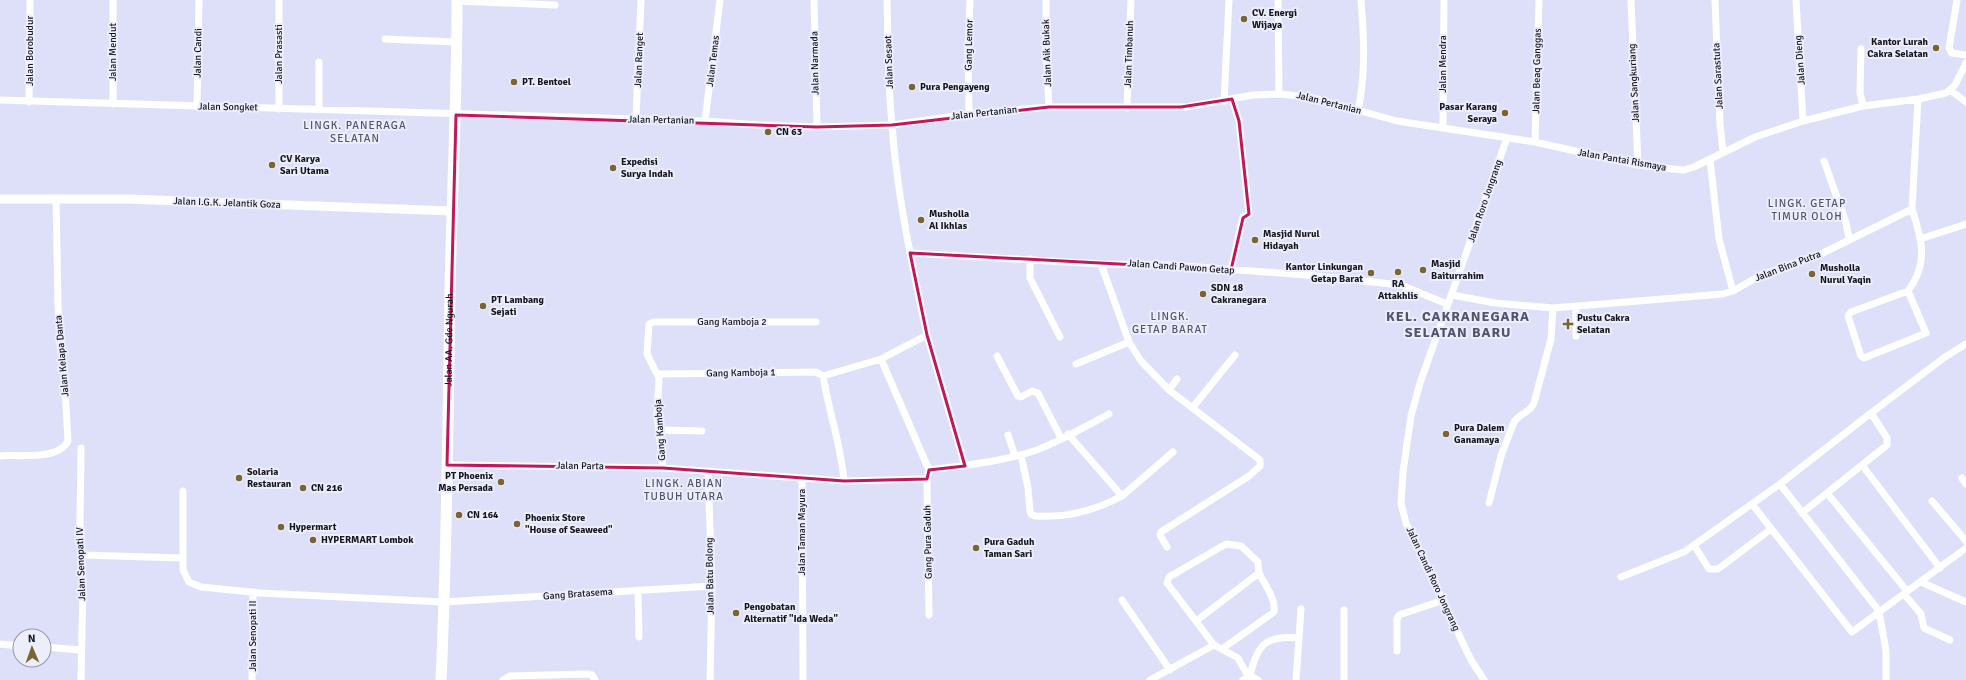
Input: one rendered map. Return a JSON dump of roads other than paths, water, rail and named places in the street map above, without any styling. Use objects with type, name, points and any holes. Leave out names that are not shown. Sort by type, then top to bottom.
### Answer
[{"type":"main road","name":"Jalan AA. Gde Ngurah","points":[[441,680],[444,602],[450,289],[456,115],[457,1]]},
{"type":"street","name":"Jalan Borobudur","points":[[30,0],[30,102]]},
{"type":"street","name":"Jalan Mendut","points":[[113,0],[113,104]]},
{"type":"street","name":"Jalan Candi","points":[[197,107],[199,0]]},
{"type":"street","name":"Jalan Prasasti","points":[[279,109],[280,0]]},
{"type":"street","name":"Jalan Ranget","points":[[636,119],[641,0]]},
{"type":"street","name":"Jalan Temas","points":[[705,121],[720,0]]},
{"type":"street","name":"Jalan Narmada","points":[[814,0],[817,126]]},
{"type":"street","name":"Jalan Sesaot","points":[[887,0],[892,125],[910,253],[927,335],[965,466]]},
{"type":"street","name":"Gang Lemor","points":[[969,114],[968,50],[970,0]]},
{"type":"street","name":"Jalan Aik Bukak","points":[[1046,0],[1046,50],[1049,106]]},
{"type":"street","name":"Jalan Timbanuh","points":[[1126,108],[1131,0]]},
{"type":"street","points":[[1224,100],[1228,0]]},
{"type":"street","points":[[1278,0],[1278,94]]},
{"type":"street","points":[[1358,110],[1361,97],[1364,46],[1361,0]]},
{"type":"street","name":"Jalan Mendra","points":[[1443,128],[1444,0]]},
{"type":"street","name":"Jalan Beaq Ganggas","points":[[1535,142],[1539,0]]},
{"type":"street","name":"Jalan Sangkuriang","points":[[1631,0],[1638,165]]},
{"type":"street","name":"Jalan Sarastuta","points":[[1715,0],[1720,124],[1723,152]]},
{"type":"street","name":"Jalan Dieng","points":[[1796,0],[1803,120]]},
{"type":"street","points":[[1957,0],[1949,48],[1952,53],[1966,55]]},
{"type":"street","points":[[457,1],[555,6]]},
{"type":"street","points":[[384,39],[456,42]]},
{"type":"street","points":[[1861,49],[1860,92],[1863,106]]},
{"type":"street","points":[[319,62],[320,109]]},
{"type":"street","points":[[1966,63],[1956,83],[1950,90],[1966,102]]},
{"type":"street","name":"Jalan Pantai Rismaya","points":[[1507,138],[1535,142],[1638,165],[1684,170],[1710,160],[1723,152],[1755,138],[1803,120],[1863,106],[1918,99],[1950,90]]},
{"type":"street","name":"Jalan Pertanian","points":[[456,115],[705,121],[759,125],[892,125],[969,114],[1049,106],[1126,108],[1186,107],[1224,100],[1278,94],[1310,97],[1397,121],[1507,138]]},
{"type":"street","points":[[1231,270],[1243,216],[1249,214],[1239,121],[1232,99]]},
{"type":"street","points":[[1908,291],[1926,333],[1864,358],[1861,356],[1849,320],[1849,314],[1908,291],[1921,266],[1920,239],[1912,209],[1918,99]]},
{"type":"street","name":"Jalan Songket","points":[[0,100],[197,107],[320,109],[456,115]]},
{"type":"street","name":"Jalan Roro Jongrang","points":[[1403,472],[1412,416],[1420,383],[1507,138]]},
{"type":"street","points":[[1710,160],[1719,239],[1733,291]]},
{"type":"street","points":[[1824,161],[1846,223],[1849,238]]},
{"type":"street","name":"Jalan Kelapa Danta","points":[[0,456],[37,455],[51,452],[63,448],[68,441],[64,371],[60,344],[58,312],[56,198]]},
{"type":"street","name":"Jalan I.G.K. Jelantik Goza","points":[[0,199],[127,199],[453,210]]},
{"type":"street","name":"Jalan Bina Putra","points":[[1452,295],[1495,303],[1554,308],[1684,298],[1733,291],[1761,275],[1821,254],[1849,238],[1912,209]]},
{"type":"street","points":[[1920,239],[1966,224]]},
{"type":"street","name":"Jalan Candi Pawon Getap","points":[[910,253],[1101,264],[1170,265],[1306,275],[1401,285],[1447,304]]},
{"type":"street","points":[[1030,259],[1030,278],[1060,337]]},
{"type":"street","points":[[1101,264],[1133,351],[1151,373],[1169,390],[1193,407],[1206,420],[1258,457],[1260,466],[1249,476],[1161,532],[1161,538],[1167,547]]},
{"type":"street","points":[[1576,307],[1576,336]]},
{"type":"street","points":[[1489,503],[1501,456],[1514,422],[1516,418],[1529,411],[1534,403],[1552,340],[1554,308]]},
{"type":"street","name":"Gang Kamboja 2","points":[[658,374],[647,354],[649,324],[654,322],[816,322]]},
{"type":"street","points":[[844,481],[842,456],[826,394],[823,376],[881,359],[927,335]]},
{"type":"street","points":[[1076,364],[1129,342]]},
{"type":"street","points":[[1621,577],[1684,552],[1780,484],[1945,357],[1966,344]]},
{"type":"street","points":[[1193,407],[1235,355]]},
{"type":"street","points":[[997,356],[1018,396],[1021,397],[1032,391],[1038,393],[1064,436],[1122,496]]},
{"type":"street","points":[[881,359],[929,470],[965,466],[1018,456],[1109,414]]},
{"type":"street","name":"Gang Kamboja 1","points":[[658,374],[816,372],[823,376]]},
{"type":"street","name":"Gang Kamboja","points":[[658,374],[657,414],[660,430],[663,468]]},
{"type":"street","points":[[1169,390],[1177,379]]},
{"type":"street","points":[[1802,513],[1887,445],[1887,438],[1871,413]]},
{"type":"street","points":[[660,430],[702,431]]},
{"type":"street","points":[[1008,435],[1018,456],[1028,488],[1030,511],[1035,516],[1081,512],[1108,504],[1122,496],[1173,452]]},
{"type":"street","name":"Jalan Senopati IV","points":[[80,448],[80,523],[82,555],[80,680]]},
{"type":"street","name":"Jalan Parta","points":[[447,465],[663,468],[710,472]]},
{"type":"street","points":[[1862,465],[1940,568]]},
{"type":"street","name":"Gang Pura Gaduh","points":[[929,470],[927,479],[929,615]]},
{"type":"street","name":"Jalan Taman Mayura","points":[[710,472],[802,478],[803,677]]},
{"type":"street","name":"Jalan Batu Bolong","points":[[710,472],[712,586],[710,680]]},
{"type":"street","name":"Jalan Candi Roro Jongrang","points":[[1403,472],[1401,496],[1403,514],[1471,660],[1484,680]]},
{"type":"street","points":[[802,478],[844,481],[927,479]]},
{"type":"street","points":[[1780,484],[1879,611],[1886,646],[1886,680]]},
{"type":"street","name":"Gang Bratasema","points":[[183,491],[184,574],[194,585],[253,592],[444,602],[712,586]]},
{"type":"street","points":[[1827,493],[1921,614],[1924,628],[1950,640]]},
{"type":"street","points":[[1932,501],[1966,541]]},
{"type":"street","points":[[1752,504],[1851,632],[1855,631],[1879,611],[1966,548]]},
{"type":"street","points":[[1694,545],[1709,569],[1718,569],[1771,529]]},
{"type":"street","points":[[1222,649],[1274,612],[1272,599],[1259,573],[1258,562],[1241,546],[1226,544],[1169,577],[1167,583],[1214,645],[1238,658],[1247,677]]},
{"type":"street","points":[[82,555],[183,558]]},
{"type":"street","points":[[1196,621],[1259,573]]},
{"type":"street","points":[[1921,582],[1966,602]]},
{"type":"street","points":[[638,590],[639,637]]},
{"type":"street","name":"Jalan Senopati II","points":[[252,680],[253,592]]},
{"type":"street","points":[[1122,600],[1170,670]]},
{"type":"street","points":[[1397,650],[1397,619],[1399,615],[1444,600]]},
{"type":"street","points":[[1296,680],[1301,609]]},
{"type":"street","points":[[1344,610],[1344,680]]},
{"type":"street","points":[[1247,677],[1256,655],[1265,644],[1277,638],[1299,638]]},
{"type":"street","points":[[0,644],[12,645]]},
{"type":"street","points":[[1150,680],[1214,645]]},
{"type":"street","points":[[52,648],[81,650]]},
{"type":"street","points":[[503,680],[510,676],[587,674],[592,675],[595,680]]},
{"type":"street","points":[[1247,677],[1254,676],[1258,680]]},
{"type":"place","name":"CV. Energi Wijaya","points":[[1244,19]]},
{"type":"place","name":"Kantor Lurah Cakra Selatan","points":[[1936,48]]},
{"type":"place","name":"PT. Bentoel","points":[[514,82]]},
{"type":"place","name":"Pura Pengayeng","points":[[912,87]]},
{"type":"place","name":"Pasar Karang Seraya","points":[[1505,113]]},
{"type":"place","name":"CN 63","points":[[768,132]]},
{"type":"place","name":"CV Karya Sari Utama","points":[[272,165]]},
{"type":"place","name":"Expedisi Surya Indah","points":[[613,168]]},
{"type":"place","name":"Musholla Al Ikhlas","points":[[921,220]]},
{"type":"place","name":"Masjid Nurul Hidayah","points":[[1255,240]]},
{"type":"place","name":"Masjid Baiturrahim","points":[[1423,270]]},
{"type":"place","name":"RA Attakhlis","points":[[1398,272]]},
{"type":"place","name":"Kantor Linkungan Getap Barat","points":[[1371,273]]},
{"type":"place","name":"Musholla Nurul Yaqin","points":[[1812,274]]},
{"type":"place","name":"SDN 18 Cakranegara","points":[[1203,294]]},
{"type":"place","name":"PT Lambang Sejati","points":[[483,306]]},
{"type":"place","name":"Pustu Cakra Selatan","points":[[1568,324]]},
{"type":"place","name":"Pura Dalem Ganamaya","points":[[1446,434]]},
{"type":"place","name":"Solaria Restauran","points":[[239,478]]},
{"type":"place","name":"PT Phoenix Mas Persada","points":[[501,482]]},
{"type":"place","name":"CN 216","points":[[303,488]]},
{"type":"place","name":"CN 164","points":[[459,515]]},
{"type":"place","name":"Phoenix Store \"House of Seaweed\"","points":[[517,524]]},
{"type":"place","name":"Hypermart","points":[[281,527]]},
{"type":"place","name":"HYPERMART Lombok","points":[[313,540]]},
{"type":"place","name":"Pura Gaduh Taman Sari","points":[[976,548]]},
{"type":"place","name":"Pengobatan Alternatif \"Ida Weda\"","points":[[736,613]]},
{"type":"district","name":"LINGK. PANERAGA SELATAN","points":[[355,131]]},
{"type":"district","name":"LINGK. GETAP TIMUR OLOH","points":[[1807,209]]},
{"type":"district","name":"LINGK. GETAP BARAT","points":[[1170,322]]},
{"type":"district","name":"KEL. CAKRANEGARA SELATAN BARU","points":[[1458,324]]},
{"type":"district","name":"LINGK. ABIAN TUBUH UTARA","points":[[684,489]]}]
